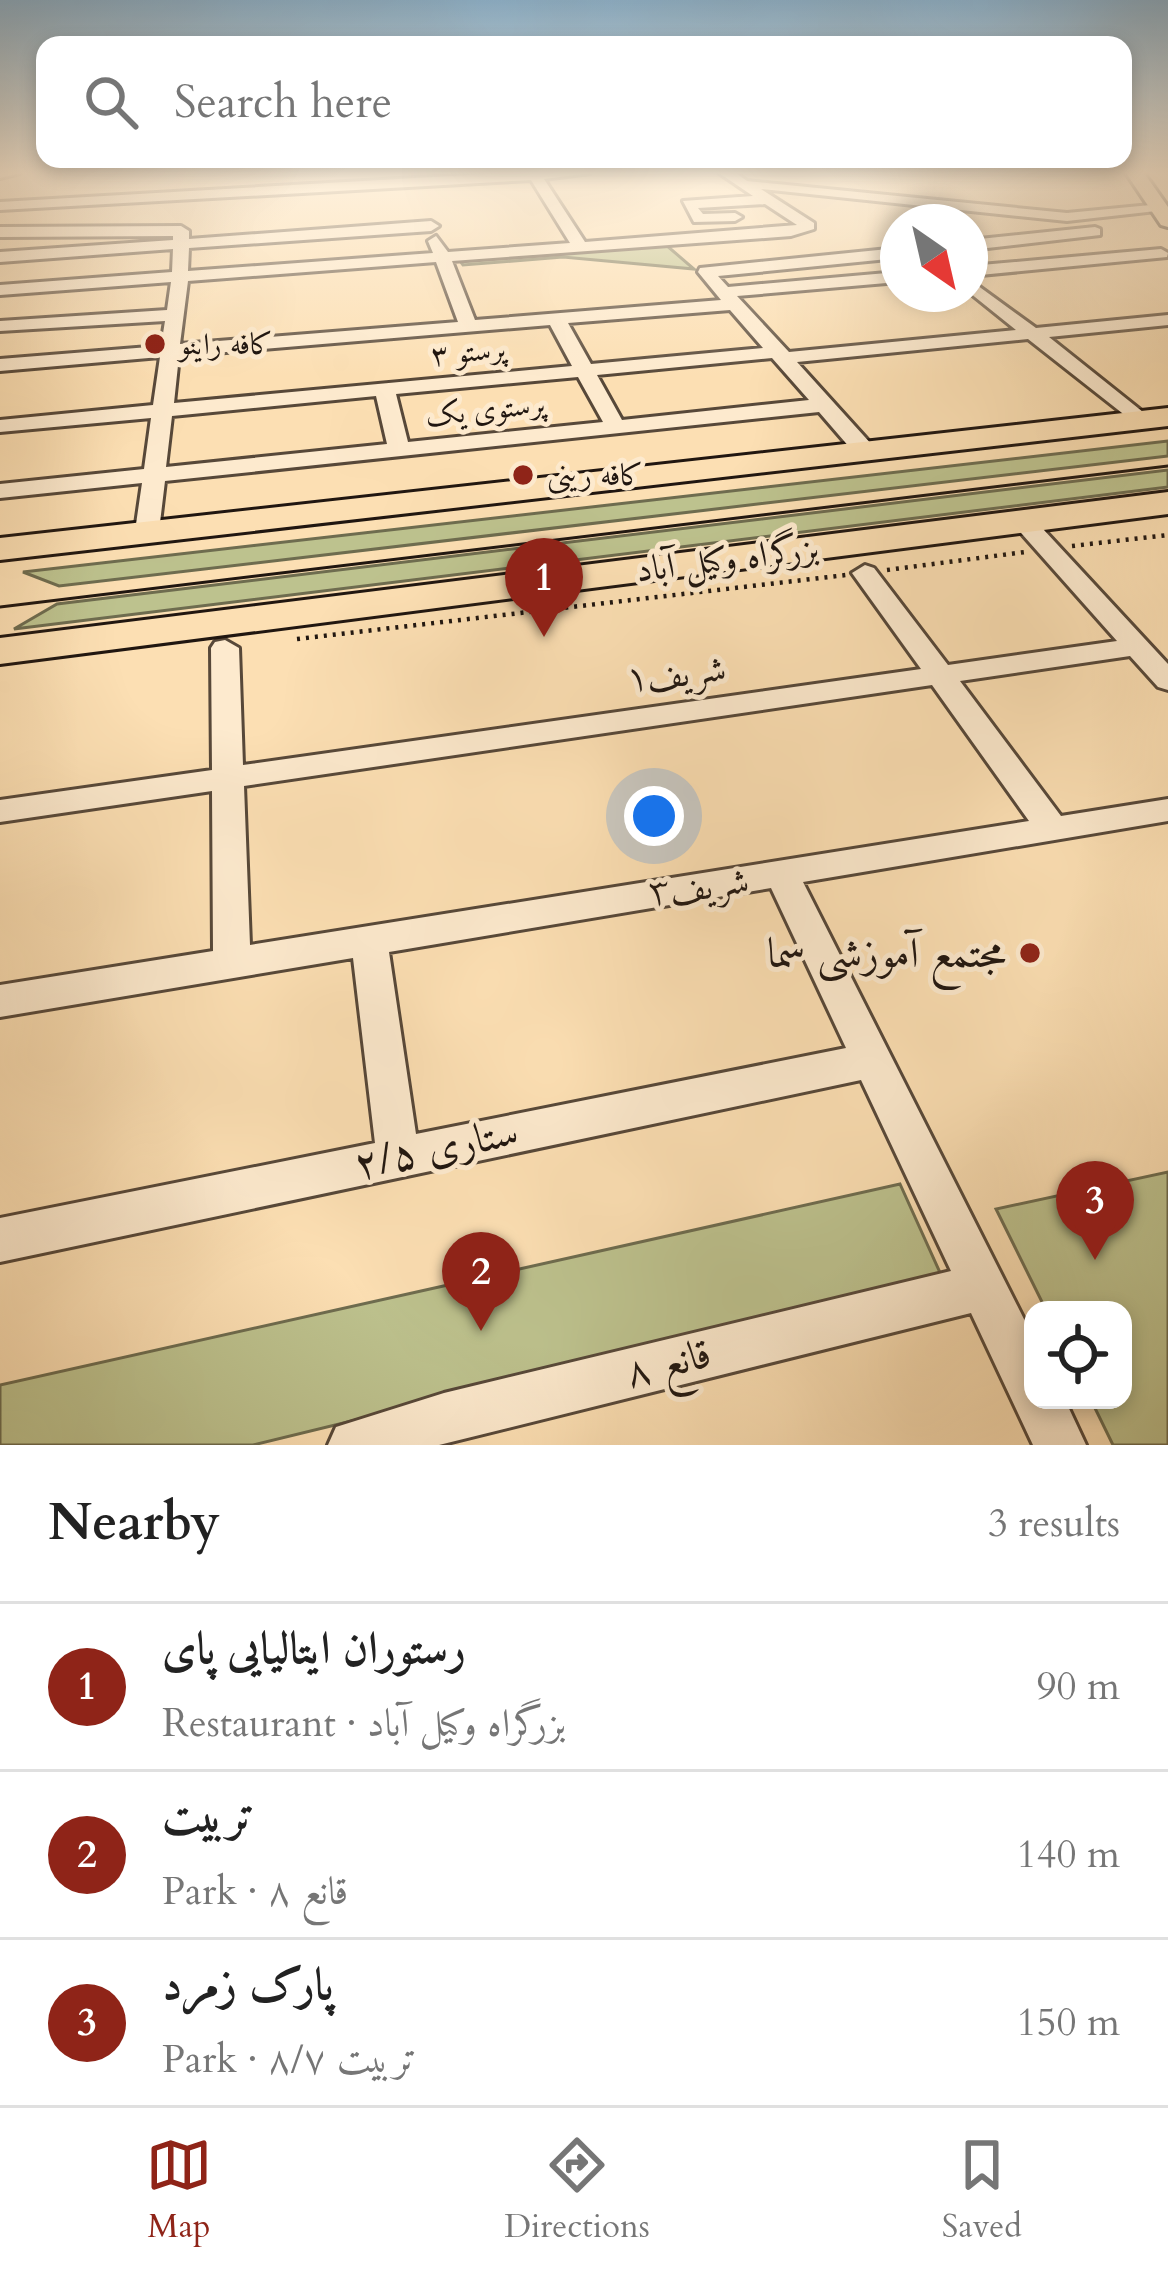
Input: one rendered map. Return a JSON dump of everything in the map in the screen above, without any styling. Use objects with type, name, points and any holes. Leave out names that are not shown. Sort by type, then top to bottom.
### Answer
[{"type":"highway","points":[[0,549],[1160,422]]},
{"type":"highway","points":[[0,563],[968,453],[1160,422]]},
{"type":"highway","points":[[910,446],[968,453]]},
{"type":"highway","name":"بزرگراه وکیل آباد","points":[[0,651],[1037,536],[1168,503]]},
{"type":"street","points":[[147,531],[180,275],[179,240]]},
{"type":"street","points":[[0,257],[240,240]]},
{"type":"street","points":[[436,240],[468,325]]},
{"type":"street","points":[[576,240],[580,246]]},
{"type":"street","points":[[173,315],[2,330],[8,292],[654,240]]},
{"type":"street","points":[[988,244],[1029,240]]},
{"type":"street","points":[[1138,240],[1164,256]]},
{"type":"street","points":[[866,451],[706,272],[880,255]]},
{"type":"street","points":[[988,270],[1164,256]]},
{"type":"street","points":[[0,365],[555,317],[880,279]]},
{"type":"street","points":[[988,299],[1160,422]]},
{"type":"street","points":[[555,317],[616,427]]},
{"type":"street","name":"پرستو ۳","points":[[0,427],[1168,320]]},
{"type":"street","points":[[385,390],[399,449]]},
{"type":"street","name":"پرستوی یک","points":[[0,491],[823,405]]},
{"type":"street","points":[[1037,536],[1168,682]]},
{"type":"street","points":[[866,572],[1053,829]]},
{"type":"street","name":"شریف١","points":[[0,811],[1136,647]]},
{"type":"street","points":[[225,648],[232,965]]},
{"type":"street","name":"شریف٣","points":[[0,1001],[1168,810]]},
{"type":"street","points":[[782,874],[1024,1372]]},
{"type":"street","points":[[369,942],[398,1155]]},
{"type":"street","name":"ستاری ۲/۵","points":[[0,1240],[872,1060]]},
{"type":"street","name":"قانع ۸","points":[[354,1445],[446,1431],[982,1287]]},
{"type":"street","points":[[1042,1409],[1060,1445]]},
{"type":"path","points":[[296,639],[866,572],[1037,536],[1168,535]]},
{"type":"green space","points":[[666,245],[694,269],[563,257],[463,265],[460,261]]},
{"type":"green space","points":[[1168,441],[1168,456],[59,586],[23,572]]},
{"type":"green space","points":[[1168,470],[1168,487],[14,629],[57,604]]},
{"type":"green space","points":[[1168,1172],[1168,1445],[1113,1445],[1095,1409],[1132,1409],[1132,1301],[1042,1301],[996,1209]]},
{"type":"green space","points":[[900,1184],[942,1277],[253,1445],[0,1445],[0,1385]]},
{"type":"tram line","points":[[0,607],[1168,466]]},
{"type":"place","name":"کافه راینو","points":[[155,344]]},
{"type":"place","name":"کافه رینی","points":[[523,475]]},
{"type":"place","name":"رستوران ایتالیایی پای","points":[[544,637]]},
{"type":"place","name":"مجتمع آموزشی سما","points":[[1030,953]]},
{"type":"place","name":"پارک زمرد","points":[[1095,1260]]},
{"type":"place","name":"تربیت","points":[[481,1331]]}]
